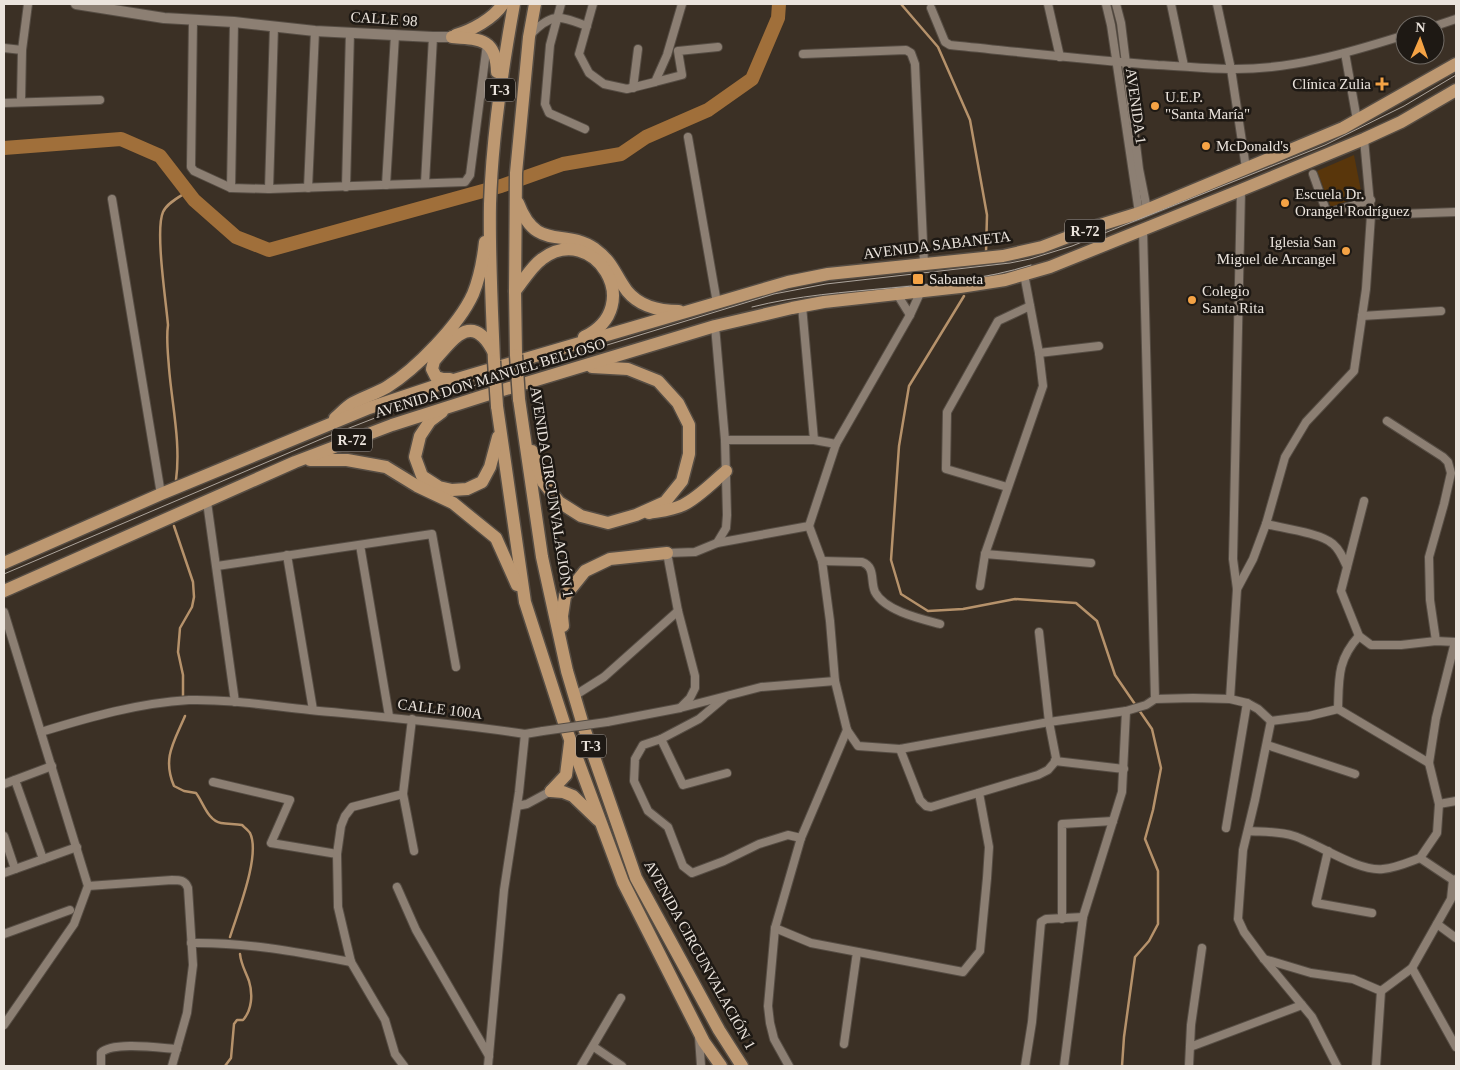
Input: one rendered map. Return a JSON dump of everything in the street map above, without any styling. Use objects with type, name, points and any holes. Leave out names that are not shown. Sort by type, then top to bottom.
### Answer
[{"type":"main road","points":[[452,37],[470,31],[500,9],[503,4]]},
{"type":"main road","name":"AVENIDA CIRCUNVALACIÓN 1","points":[[514,4],[506,43],[498,106],[490,205],[497,406],[524,602],[571,740],[624,882],[698,1028],[720,1066]]},
{"type":"main road","name":"AVENIDA CIRCUNVALACIÓN 1","points":[[535,4],[529,37],[516,173],[515,291],[519,399],[542,557],[574,696],[636,878],[719,1030],[742,1066]]},
{"type":"main road","points":[[452,37],[474,39],[487,44],[494,50],[497,60],[498,106]]},
{"type":"main road","name":"AVENIDA SABANETA","points":[[687,312],[788,282],[828,274],[1003,256],[1042,247],[1143,211],[1343,128],[1456,64]]},
{"type":"main road","name":"R-72","points":[[715,326],[824,302],[1005,280],[1050,267],[1364,139],[1401,122],[1456,90]]},
{"type":"main road","points":[[515,196],[523,218],[530,226],[540,233],[585,243],[595,249],[613,266],[627,291],[635,299],[651,308],[687,312]]},
{"type":"main road","points":[[324,427],[352,404],[386,387],[409,371],[463,312],[473,294],[482,266],[490,205]]},
{"type":"main road","points":[[515,291],[542,259],[555,253],[568,250],[580,251],[603,266],[608,274],[613,302],[608,318],[596,331],[561,348]]},
{"type":"main road","name":"AVENIDA DON MANUEL BELLOSO","points":[[4,563],[161,494],[368,408],[561,348],[687,312]]},
{"type":"main road","name":"AVENIDA DON MANUEL BELLOSO","points":[[4,591],[295,462],[392,425],[715,326]]},
{"type":"main road","points":[[455,380],[443,380],[436,377],[432,364],[458,335],[466,330],[480,334],[488,342],[494,357]]},
{"type":"main road","points":[[582,366],[628,369],[658,381],[678,402],[688,425],[689,454],[682,481],[665,502],[636,515]]},
{"type":"main road","points":[[450,406],[430,421],[420,436],[415,456],[422,476],[439,486],[452,490],[467,489],[482,482],[490,467],[500,430]]},
{"type":"main road","points":[[522,425],[543,482],[559,502],[581,516],[608,523],[636,515],[669,510],[684,504],[706,489],[726,470]]},
{"type":"main road","points":[[295,462],[317,459],[347,460],[386,467],[417,486],[454,503],[496,538],[524,602]]},
{"type":"main road","points":[[567,671],[562,616],[565,596],[585,572],[610,559],[667,554]]},
{"type":"main road","points":[[551,792],[566,775],[571,740]]},
{"type":"main road","points":[[551,792],[563,792],[573,796],[602,825]]},
{"type":"street","points":[[21,101],[22,50],[28,4]]},
{"type":"street","name":"CALLE 98","points":[[76,4],[164,18],[234,22],[315,31],[452,37]]},
{"type":"street","points":[[561,4],[550,45],[544,95],[545,104],[549,113],[585,129]]},
{"type":"street","points":[[594,4],[579,54],[589,73],[604,84],[626,89],[682,75],[678,51]]},
{"type":"street","points":[[654,82],[669,50],[682,4]]},
{"type":"street","points":[[1048,4],[1060,57]]},
{"type":"street","name":"AVENIDA 1","points":[[1106,4],[1143,211]]},
{"type":"street","points":[[1116,4],[1121,23],[1143,211]]},
{"type":"street","points":[[1171,4],[1184,66]]},
{"type":"street","points":[[1217,4],[1231,69],[1246,168]]},
{"type":"street","points":[[930,5],[947,44],[1116,62],[1231,69],[1279,66],[1345,54],[1395,38]]},
{"type":"street","points":[[529,37],[541,24],[557,18],[564,18],[587,26]]},
{"type":"street","points":[[193,19],[191,167],[194,171],[231,188],[269,190],[466,182],[470,175],[487,44]]},
{"type":"street","points":[[231,188],[234,22]]},
{"type":"street","points":[[269,190],[274,26]]},
{"type":"street","points":[[308,188],[315,31]]},
{"type":"street","points":[[346,186],[350,32]]},
{"type":"street","points":[[386,185],[395,35]]},
{"type":"street","points":[[426,183],[433,37]]},
{"type":"street","points":[[669,50],[678,51],[718,46]]},
{"type":"street","points":[[4,48],[22,50]]},
{"type":"street","points":[[633,88],[638,49]]},
{"type":"street","points":[[803,54],[906,50],[911,53],[915,64],[924,264]]},
{"type":"street","points":[[1345,54],[1357,120]]},
{"type":"street","points":[[4,103],[100,100]]},
{"type":"street","points":[[688,137],[716,303]]},
{"type":"street","points":[[1237,589],[1253,559],[1266,524],[1285,457],[1306,422],[1354,371],[1366,289],[1371,215],[1364,139]]},
{"type":"street","points":[[1313,174],[1327,213],[1371,200]]},
{"type":"street","points":[[1230,700],[1237,589],[1233,560],[1242,190]]},
{"type":"street","points":[[112,199],[161,494]]},
{"type":"street","points":[[1371,215],[1456,212]]},
{"type":"street","points":[[1143,230],[1155,699]]},
{"type":"street","points":[[980,586],[985,554],[1043,386],[1024,274]]},
{"type":"street","points":[[921,291],[910,315],[836,444],[809,526],[822,561],[835,681],[846,730],[858,746],[900,749],[1049,722],[1128,711],[1155,699],[1193,698],[1230,700],[1247,704],[1258,709],[1271,721],[1290,720],[1338,709],[1429,763]]},
{"type":"street","points":[[898,294],[910,315]]},
{"type":"street","points":[[802,306],[814,440]]},
{"type":"street","points":[[1007,486],[946,469],[947,412],[998,321],[1030,306]]},
{"type":"street","points":[[1362,316],[1441,311]]},
{"type":"street","points":[[715,326],[725,440],[727,515],[726,528],[717,543]]},
{"type":"street","points":[[1039,354],[1099,346]]},
{"type":"street","points":[[1387,421],[1443,457],[1448,462],[1451,473],[1429,557],[1430,600],[1436,641]]},
{"type":"street","points":[[725,440],[814,440],[836,444]]},
{"type":"street","points":[[1248,831],[1293,835],[1367,867],[1382,870],[1420,858],[1437,832],[1439,804],[1429,763],[1436,718],[1456,642],[1436,641],[1401,645],[1371,645],[1359,636],[1340,592],[1364,501]]},
{"type":"street","points":[[207,502],[235,702]]},
{"type":"street","points":[[1266,524],[1311,534],[1332,542],[1341,554],[1346,567]]},
{"type":"street","points":[[680,708],[690,698],[694,688],[694,676],[678,611],[667,554],[696,552],[717,543],[809,526]]},
{"type":"street","points":[[217,566],[432,534],[456,667]]},
{"type":"street","points":[[360,545],[389,716]]},
{"type":"street","points":[[985,554],[1090,562]]},
{"type":"street","points":[[287,555],[313,710]]},
{"type":"street","points":[[822,561],[866,563],[871,568],[875,592],[890,607],[918,619],[940,624]]},
{"type":"street","points":[[574,696],[604,677],[678,611]]},
{"type":"street","points":[[4,612],[88,886],[74,924],[4,1025]]},
{"type":"street","points":[[900,749],[920,800],[926,806],[931,807],[1038,776],[1048,770],[1055,761],[1055,749],[1049,722],[1039,632]]},
{"type":"street","points":[[1338,709],[1339,673],[1348,648],[1359,636]]},
{"type":"street","name":"CALLE 100A","points":[[42,732],[99,714],[189,700],[235,702],[389,716],[525,734],[606,722],[680,708],[761,687],[835,681]]},
{"type":"street","points":[[728,696],[699,719],[661,739],[643,745],[635,759],[634,781],[648,811],[668,827],[683,866],[692,873],[724,861],[759,844],[788,835],[801,838]]},
{"type":"street","points":[[1226,828],[1247,704]]},
{"type":"street","points":[[1064,1066],[1083,918],[1122,792],[1128,711]]},
{"type":"street","points":[[412,719],[403,794],[414,851]]},
{"type":"street","points":[[1271,721],[1243,850],[1238,919],[1244,932],[1264,959],[1312,1018],[1336,1066]]},
{"type":"street","points":[[789,1066],[774,1039],[768,1006],[775,928],[801,838],[846,730]]},
{"type":"street","points":[[488,1066],[504,890],[517,806],[525,734]]},
{"type":"street","points":[[661,739],[683,786],[728,773]]},
{"type":"street","points":[[1266,745],[1355,774]]},
{"type":"street","points":[[1055,761],[1124,769]]},
{"type":"street","points":[[4,784],[52,766]]},
{"type":"street","points":[[15,780],[43,859]]},
{"type":"street","points":[[213,782],[290,800],[271,843],[337,854]]},
{"type":"street","points":[[517,806],[527,804],[551,792]]},
{"type":"street","points":[[775,928],[812,944],[963,972],[980,951],[989,847],[979,793]]},
{"type":"street","points":[[403,794],[352,807],[345,816],[341,826],[337,854],[338,907],[350,962],[385,1020],[395,1054],[404,1066]]},
{"type":"street","points":[[1439,804],[1456,801]]},
{"type":"street","points":[[1062,919],[1062,824],[1113,822]]},
{"type":"street","points":[[4,836],[15,870]]},
{"type":"street","points":[[4,874],[76,848]]},
{"type":"street","points":[[1328,851],[1316,903],[1372,914]]},
{"type":"street","points":[[1376,1066],[1381,991],[1412,968],[1451,899],[1455,880],[1420,858]]},
{"type":"street","points":[[88,886],[172,880],[186,883],[188,888],[193,965],[187,1013],[172,1066]]},
{"type":"street","points":[[397,887],[416,930],[489,1056]]},
{"type":"street","points":[[4,934],[70,910]]},
{"type":"street","points":[[1024,1066],[1032,1022],[1041,922],[1046,919],[1083,918]]},
{"type":"street","points":[[1437,924],[1456,938]]},
{"type":"street","points":[[191,943],[224,942],[350,962]]},
{"type":"street","points":[[1189,1066],[1202,948]]},
{"type":"street","points":[[844,1044],[857,952]]},
{"type":"street","points":[[1264,959],[1311,973],[1354,979],[1381,991]]},
{"type":"street","points":[[1412,968],[1456,1047]]},
{"type":"street","points":[[581,1066],[622,998]]},
{"type":"street","points":[[1190,1047],[1302,1005]]},
{"type":"street","points":[[698,1028],[701,1066]]},
{"type":"street","points":[[102,1066],[101,1053],[106,1049],[136,1047],[177,1049]]},
{"type":"street","points":[[594,1047],[622,1066]]},
{"type":"shaded area","points":[[1354,155],[1362,196],[1331,207],[1317,171]]},
{"type":"waterway","points":[[4,148],[121,139],[160,156],[194,200],[236,237],[269,250],[501,186],[563,164],[621,154],[646,137],[708,110],[752,79],[778,18],[779,4]]},
{"type":"waterway","points":[[901,4],[938,47],[970,120],[987,215],[986,252]]},
{"type":"waterway","points":[[176,480],[177,438],[169,368],[168,325],[160,234],[163,212],[173,200],[187,192]]},
{"type":"waterway","points":[[964,296],[909,386],[899,446],[891,560],[901,594],[928,611],[963,609],[1015,599],[1076,603],[1097,621],[1115,675],[1152,729],[1161,768],[1145,839],[1158,871],[1158,924],[1149,941],[1135,957],[1122,1066]]},
{"type":"waterway","points":[[174,526],[193,582],[194,597],[192,607],[180,628],[178,652],[183,675],[183,696]]},
{"type":"waterway","points":[[185,716],[169,758],[169,767],[174,786],[184,791],[196,793],[209,815],[216,822],[242,825],[250,833],[253,843],[247,885],[230,937]]},
{"type":"waterway","points":[[225,1066],[231,1058],[234,1024],[237,1020],[243,1020],[251,1002],[250,986],[240,954]]},
{"type":"tram line","points":[[4,574],[326,437],[393,411],[437,397],[774,294],[826,284],[1010,263],[1072,246],[1325,145],[1404,106],[1456,75]]},
{"type":"tram line","points":[[752,307],[821,295],[962,280],[997,274],[1031,265]]},
{"type":"place","name":"Clínica Zulia","points":[[1382,84]]},
{"type":"place","name":"U.E.P. \"Santa María\"","points":[[1155,106]]},
{"type":"place","name":"McDonald's","points":[[1206,146]]},
{"type":"place","name":"Escuela Dr. Orangel Rodríguez","points":[[1285,203]]},
{"type":"place","name":"Iglesia San Miguel de Arcangel","points":[[1346,251]]},
{"type":"place","name":"Sabaneta","points":[[918,279]]},
{"type":"place","name":"Colegio Santa Rita","points":[[1192,300]]}]
